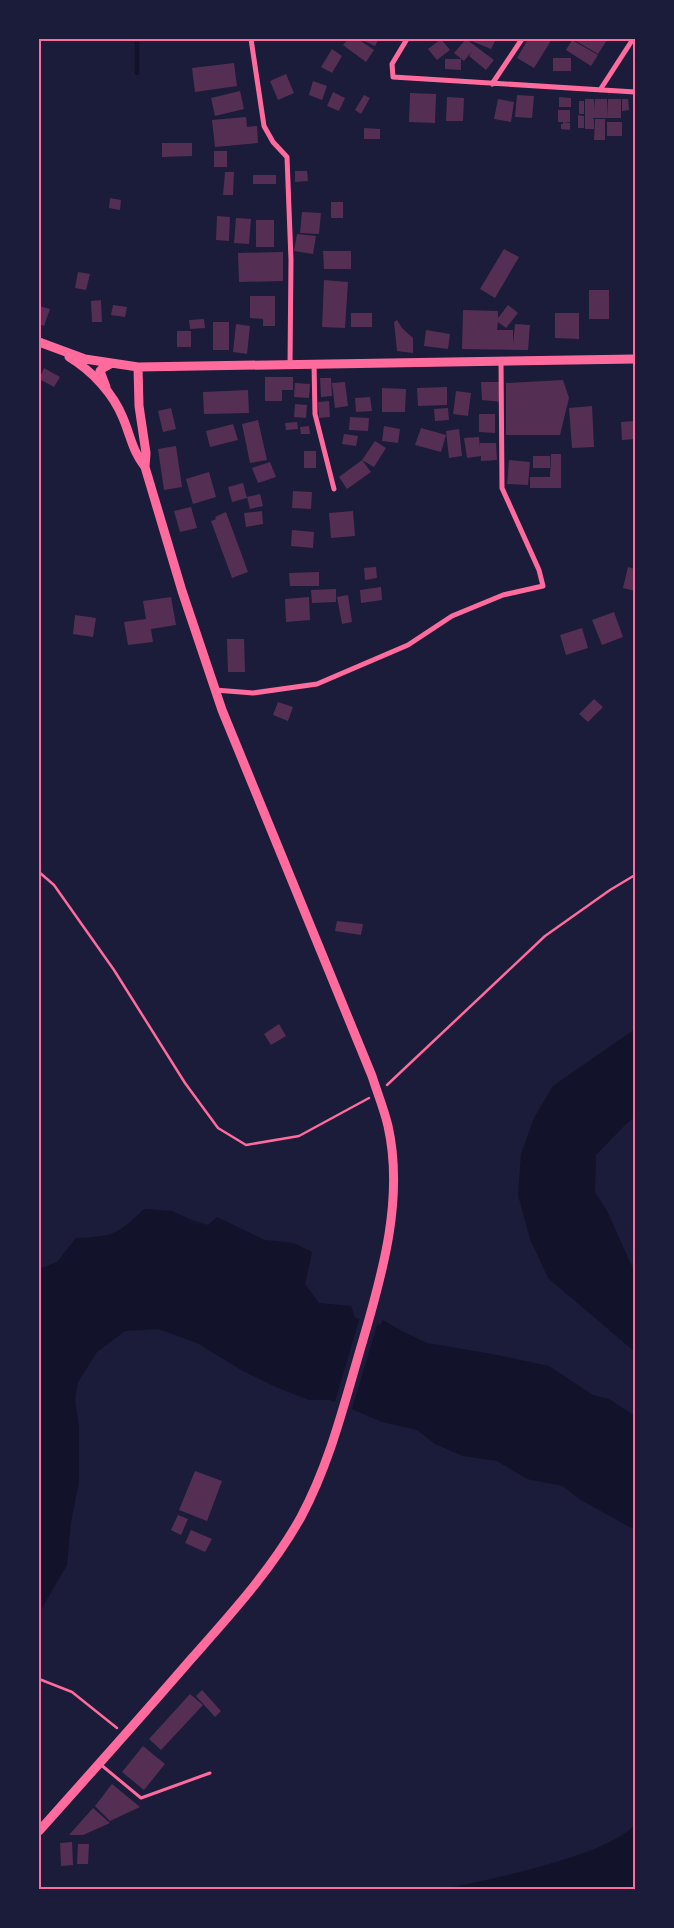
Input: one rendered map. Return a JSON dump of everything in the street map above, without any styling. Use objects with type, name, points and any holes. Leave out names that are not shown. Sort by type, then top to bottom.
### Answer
[{"type":"main road","points":[[39,342],[86,359],[138,368],[290,364],[635,360]]},
{"type":"main road","points":[[57,350],[83,366],[109,393]]},
{"type":"main road","points":[[111,364],[100,371],[102,378],[123,418],[135,454],[145,467]]},
{"type":"main road","points":[[39,1831],[126,1735],[252,1590],[300,1518],[324,1466],[337,1426],[372,1308],[392,1216],[393,1172],[388,1127],[378,1093],[215,690],[182,591],[145,467],[146,453],[139,406],[138,368]]},
{"type":"street","points":[[251,39],[264,126],[287,158],[290,260],[290,364]]},
{"type":"street","points":[[407,39],[392,64],[393,78],[635,92]]},
{"type":"street","points":[[492,84],[522,39]]},
{"type":"street","points":[[600,90],[633,39]]},
{"type":"street","points":[[215,690],[253,692],[317,684],[408,645],[452,616],[503,595],[543,586],[539,570],[502,488],[501,362]]},
{"type":"street","points":[[314,364],[315,414],[334,489]]},
{"type":"lane","points":[[99,1764],[141,1798],[210,1773]]},
{"type":"path","points":[[39,872],[54,886],[114,970],[185,1083],[218,1128],[246,1145],[298,1136],[378,1093],[545,936],[610,890],[635,875]]},
{"type":"path","points":[[39,1679],[72,1692],[126,1735]]},
{"type":"shaded area","points":[[635,1029],[635,1117],[596,1155],[595,1192],[607,1211],[635,1273],[635,1352],[548,1278],[530,1239],[518,1195],[521,1154],[534,1118],[553,1086]]},
{"type":"shaded area","points":[[144,1209],[172,1211],[208,1225],[217,1217],[265,1240],[294,1243],[312,1252],[305,1284],[319,1303],[351,1306],[355,1318],[380,1325],[383,1320],[427,1343],[549,1366],[593,1395],[609,1399],[635,1416],[635,1530],[579,1499],[563,1486],[527,1479],[497,1461],[463,1456],[435,1444],[417,1430],[382,1422],[330,1400],[309,1400],[278,1388],[243,1371],[197,1343],[158,1329],[125,1331],[97,1352],[78,1382],[75,1400],[79,1426],[79,1482],[71,1522],[67,1565],[39,1613],[39,1269],[57,1262],[76,1238],[99,1237],[114,1233],[128,1224]]},
{"type":"shaded area","points":[[635,1824],[635,1889],[443,1889],[515,1873],[575,1856],[622,1835]]},
{"type":"pier","points":[[360,1317],[378,1322],[351,1412],[334,1405]]},
{"type":"building","points":[[348,39],[358,39],[374,50],[366,62],[343,45]]},
{"type":"building","points":[[360,39],[379,39],[375,46]]},
{"type":"building","points":[[441,39],[450,50],[437,60],[428,49]]},
{"type":"building","points":[[466,39],[494,60],[486,70],[469,56],[472,51],[464,61],[454,53]]},
{"type":"building","points":[[467,39],[496,39],[491,49]]},
{"type":"building","points":[[528,39],[552,39],[534,68],[517,58]]},
{"type":"building","points":[[577,39],[607,40],[598,54],[576,41]]},
{"type":"building","points":[[572,40],[598,55],[591,66],[566,50]]},
{"type":"building","points":[[332,49],[342,56],[332,73],[321,67]]},
{"type":"building","points":[[553,58],[571,58],[571,71],[553,71]]},
{"type":"building","points":[[445,59],[461,59],[461,70],[445,69]]},
{"type":"building","points":[[234,63],[237,86],[195,92],[192,68]]},
{"type":"building","points":[[286,74],[294,93],[278,100],[270,81]]},
{"type":"building","points":[[313,81],[327,86],[322,100],[309,95]]},
{"type":"building","points":[[240,91],[244,109],[215,116],[211,98]]},
{"type":"building","points":[[333,92],[345,98],[339,111],[327,106]]},
{"type":"building","points":[[410,93],[436,94],[435,123],[409,122]]},
{"type":"building","points":[[364,95],[370,98],[361,114],[355,110]]},
{"type":"building","points":[[517,95],[534,96],[532,118],[515,117]]},
{"type":"building","points":[[447,97],[464,98],[463,121],[446,121]]},
{"type":"building","points":[[559,97],[571,98],[571,107],[559,107]]},
{"type":"building","points":[[498,99],[514,102],[511,122],[494,119]]},
{"type":"building","points":[[585,99],[594,99],[594,111],[595,99],[607,99],[607,118],[592,118],[594,119],[594,129],[585,129]]},
{"type":"building","points":[[608,99],[621,99],[621,118],[607,118]]},
{"type":"building","points":[[622,99],[628,99],[629,110],[622,111]]},
{"type":"building","points":[[579,101],[584,101],[584,114],[579,114]]},
{"type":"building","points":[[558,110],[570,110],[570,122],[558,122]]},
{"type":"building","points":[[578,115],[584,116],[584,128],[578,128]]},
{"type":"building","points":[[246,117],[247,127],[257,126],[258,143],[215,147],[212,120]]},
{"type":"building","points":[[595,119],[605,119],[605,140],[594,140]]},
{"type":"building","points":[[563,122],[570,123],[570,130],[561,129]]},
{"type":"building","points":[[607,122],[622,122],[622,136],[607,136]]},
{"type":"building","points":[[364,128],[380,129],[380,139],[364,139]]},
{"type":"building","points":[[162,143],[192,143],[192,156],[162,157]]},
{"type":"building","points":[[214,151],[227,151],[227,167],[214,167]]},
{"type":"building","points":[[295,171],[307,171],[308,181],[295,182]]},
{"type":"building","points":[[225,172],[234,172],[233,195],[223,195]]},
{"type":"building","points":[[253,175],[276,175],[276,184],[253,184]]},
{"type":"building","points":[[110,198],[121,200],[120,210],[109,208]]},
{"type":"building","points":[[331,202],[343,202],[343,218],[331,218]]},
{"type":"building","points":[[302,212],[321,213],[319,234],[300,233]]},
{"type":"building","points":[[217,216],[230,217],[229,241],[216,240]]},
{"type":"building","points":[[236,218],[251,219],[249,244],[234,243]]},
{"type":"building","points":[[256,220],[274,220],[274,247],[256,247]]},
{"type":"building","points":[[297,234],[316,236],[313,254],[294,251]]},
{"type":"building","points":[[504,249],[519,257],[495,298],[480,289]]},
{"type":"building","points":[[323,251],[351,251],[351,269],[324,269]]},
{"type":"building","points":[[283,252],[283,281],[239,282],[238,253]]},
{"type":"building","points":[[78,272],[90,274],[86,290],[75,288]]},
{"type":"building","points":[[324,280],[348,282],[345,328],[322,327]]},
{"type":"building","points":[[589,290],[609,290],[609,319],[589,319]]},
{"type":"building","points":[[250,296],[275,296],[275,326],[263,326],[263,319],[250,318]]},
{"type":"building","points":[[101,300],[102,322],[92,322],[91,301]]},
{"type":"building","points":[[113,305],[127,307],[125,317],[111,315]]},
{"type":"building","points":[[508,305],[518,313],[506,328],[498,322],[497,330],[513,330],[513,344],[515,324],[530,325],[528,350],[462,349],[463,310],[498,311],[498,318]]},
{"type":"building","points":[[39,306],[50,309],[44,326],[39,324]]},
{"type":"building","points":[[351,313],[372,313],[372,327],[351,327]]},
{"type":"building","points":[[555,313],[579,313],[579,339],[555,338]]},
{"type":"building","points":[[204,319],[205,328],[190,329],[189,320]]},
{"type":"building","points":[[397,320],[402,328],[413,338],[413,353],[397,351],[394,322]]},
{"type":"building","points":[[213,322],[229,322],[229,350],[213,350]]},
{"type":"building","points":[[236,324],[250,326],[247,354],[233,352]]},
{"type":"building","points":[[426,330],[450,334],[448,349],[424,346]]},
{"type":"building","points":[[177,331],[191,331],[191,347],[177,347]]},
{"type":"building","points":[[44,368],[60,377],[54,387],[39,379]]},
{"type":"building","points":[[265,377],[293,377],[293,390],[282,390],[282,401],[265,401]]},
{"type":"building","points":[[320,378],[331,378],[332,396],[321,397]]},
{"type":"building","points":[[563,380],[569,398],[560,435],[506,435],[506,383]]},
{"type":"building","points":[[345,382],[348,406],[335,408],[332,383]]},
{"type":"building","points":[[481,382],[500,382],[502,402],[482,400]]},
{"type":"building","points":[[295,383],[310,384],[309,398],[294,397]]},
{"type":"building","points":[[447,387],[447,405],[418,406],[417,388]]},
{"type":"building","points":[[382,388],[406,389],[405,412],[382,412]]},
{"type":"building","points":[[248,390],[249,413],[204,414],[203,392]]},
{"type":"building","points":[[456,391],[471,393],[468,416],[453,414]]},
{"type":"building","points":[[370,397],[372,411],[356,412],[355,398]]},
{"type":"building","points":[[329,401],[330,417],[319,418],[318,402]]},
{"type":"building","points":[[295,404],[307,405],[306,418],[294,417]]},
{"type":"building","points":[[592,406],[594,447],[572,448],[569,408]]},
{"type":"building","points":[[171,408],[176,429],[163,432],[158,411]]},
{"type":"building","points":[[448,408],[449,420],[435,421],[434,409]]},
{"type":"building","points":[[479,414],[495,414],[495,433],[479,432]]},
{"type":"building","points":[[350,417],[369,418],[368,431],[349,430]]},
{"type":"building","points":[[258,420],[267,460],[250,463],[242,424]]},
{"type":"building","points":[[635,421],[635,439],[622,440],[621,422]]},
{"type":"building","points":[[297,422],[298,429],[286,430],[285,423]]},
{"type":"building","points":[[233,424],[238,440],[210,447],[206,431]]},
{"type":"building","points":[[309,426],[310,434],[301,434],[300,427]]},
{"type":"building","points":[[384,426],[400,429],[398,443],[382,441]]},
{"type":"building","points":[[421,428],[446,435],[441,452],[415,445]]},
{"type":"building","points":[[459,429],[462,456],[449,458],[446,431]]},
{"type":"building","points":[[344,434],[358,436],[356,446],[342,444]]},
{"type":"building","points":[[479,437],[480,449],[480,443],[496,443],[497,460],[481,461],[481,456],[467,458],[464,438]]},
{"type":"building","points":[[375,441],[386,448],[374,467],[362,460]]},
{"type":"building","points":[[176,446],[182,487],[164,490],[158,449]]},
{"type":"building","points":[[304,451],[316,451],[316,468],[304,468]]},
{"type":"building","points":[[551,454],[561,454],[561,488],[530,488],[530,477],[550,477]]},
{"type":"building","points":[[533,456],[550,456],[550,468],[533,468]]},
{"type":"building","points":[[362,460],[371,472],[347,489],[339,477]]},
{"type":"building","points":[[509,460],[530,462],[528,485],[507,484]]},
{"type":"building","points":[[270,462],[276,477],[258,483],[252,468]]},
{"type":"building","points":[[209,472],[216,497],[193,504],[186,479]]},
{"type":"building","points":[[243,483],[247,498],[232,502],[228,487]]},
{"type":"building","points":[[293,491],[312,492],[311,509],[292,508]]},
{"type":"building","points":[[260,494],[263,506],[250,509],[247,497]]},
{"type":"building","points":[[191,507],[197,528],[180,532],[174,511]]},
{"type":"building","points":[[262,511],[263,524],[246,527],[244,513]]},
{"type":"building","points":[[353,511],[355,536],[331,538],[329,513]]},
{"type":"building","points":[[226,512],[248,572],[232,578],[211,521]]},
{"type":"building","points":[[292,530],[314,532],[313,548],[291,546]]},
{"type":"building","points":[[376,567],[377,578],[365,580],[364,568]]},
{"type":"building","points":[[628,567],[635,569],[635,591],[623,588]]},
{"type":"building","points":[[319,572],[319,586],[290,586],[289,573]]},
{"type":"building","points":[[381,587],[382,600],[361,603],[360,590]]},
{"type":"building","points":[[336,589],[336,602],[312,603],[311,590]]},
{"type":"building","points":[[348,595],[352,622],[342,624],[337,597]]},
{"type":"building","points":[[171,597],[176,625],[151,629],[153,642],[128,645],[124,622],[146,619],[143,601]]},
{"type":"building","points":[[309,597],[310,620],[286,622],[285,599]]},
{"type":"building","points":[[614,612],[623,637],[602,645],[592,620]]},
{"type":"building","points":[[75,615],[96,618],[93,637],[73,634]]},
{"type":"building","points":[[582,628],[588,648],[566,655],[560,635]]},
{"type":"building","points":[[227,639],[244,639],[245,672],[228,672]]},
{"type":"building","points":[[594,699],[603,707],[588,722],[579,714]]},
{"type":"building","points":[[278,702],[293,707],[288,721],[273,715]]},
{"type":"building","points":[[337,921],[363,924],[361,935],[335,931]]},
{"type":"building","points":[[279,1024],[286,1036],[271,1045],[264,1034]]},
{"type":"building","points":[[195,1471],[222,1481],[207,1521],[179,1510]]},
{"type":"building","points":[[178,1515],[188,1519],[181,1535],[171,1530]]},
{"type":"building","points":[[191,1530],[212,1539],[205,1552],[185,1543]]},
{"type":"building","points":[[202,1690],[221,1711],[215,1717],[196,1696]]},
{"type":"building","points":[[190,1694],[203,1705],[161,1750],[149,1739]]},
{"type":"building","points":[[143,1746],[165,1764],[144,1790],[122,1772]]},
{"type":"building","points":[[112,1784],[140,1807],[110,1821],[95,1806]]},
{"type":"building","points":[[93,1808],[110,1823],[83,1835],[69,1835]]},
{"type":"building","points":[[72,1842],[73,1865],[61,1866],[60,1843]]},
{"type":"building","points":[[78,1844],[89,1844],[88,1864],[77,1864]]},
{"type":"waterway","points":[[137,39],[137,73]]}]
